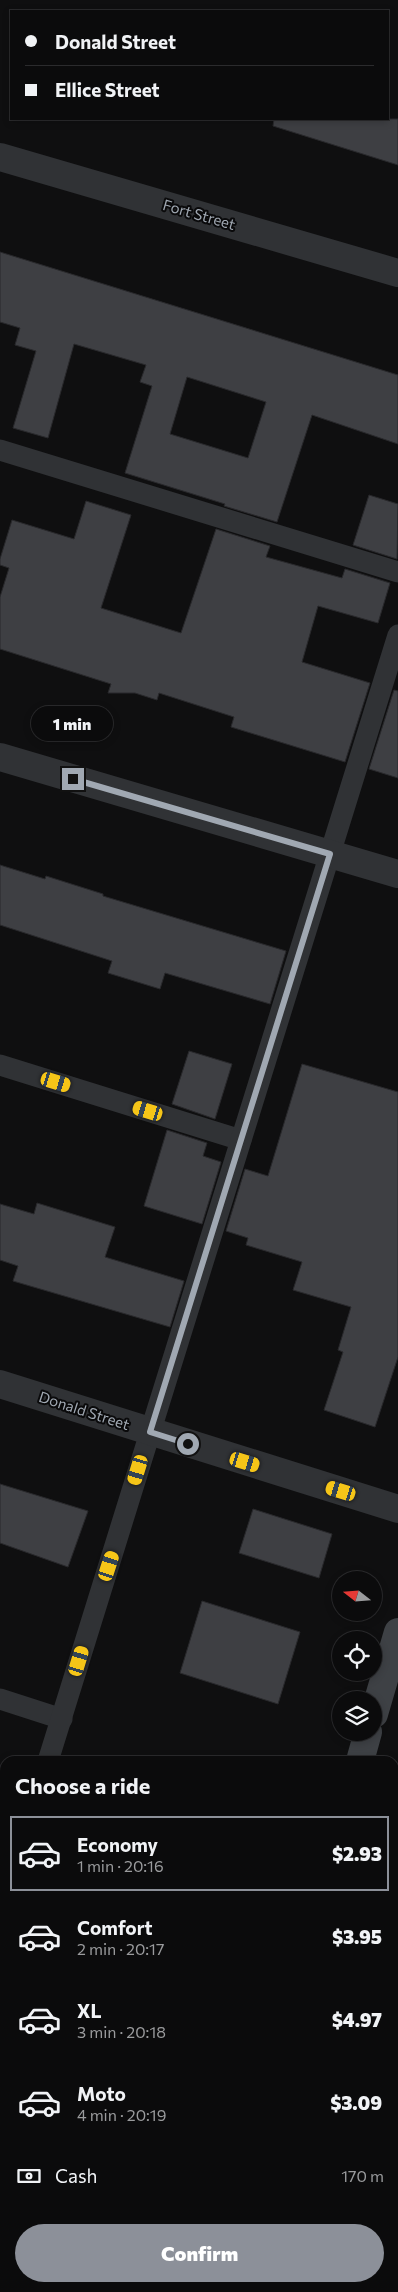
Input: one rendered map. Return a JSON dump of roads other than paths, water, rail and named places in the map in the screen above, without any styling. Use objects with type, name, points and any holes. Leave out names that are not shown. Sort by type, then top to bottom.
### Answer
[{"type":"main road","points":[[381,1691],[398,1632]]},
{"type":"main road","points":[[361,1756],[366,1741]]},
{"type":"street","name":"Fort Street","points":[[0,156],[398,273]]},
{"type":"street","points":[[0,757],[398,874]]},
{"type":"street","name":"Donald Street","points":[[0,1384],[398,1509]]},
{"type":"lane","points":[[0,450],[398,572]]},
{"type":"lane","points":[[50,1756],[398,635]]},
{"type":"lane","points":[[0,1065],[241,1140]]},
{"type":"lane","points":[[0,1699],[62,1718]]}]
